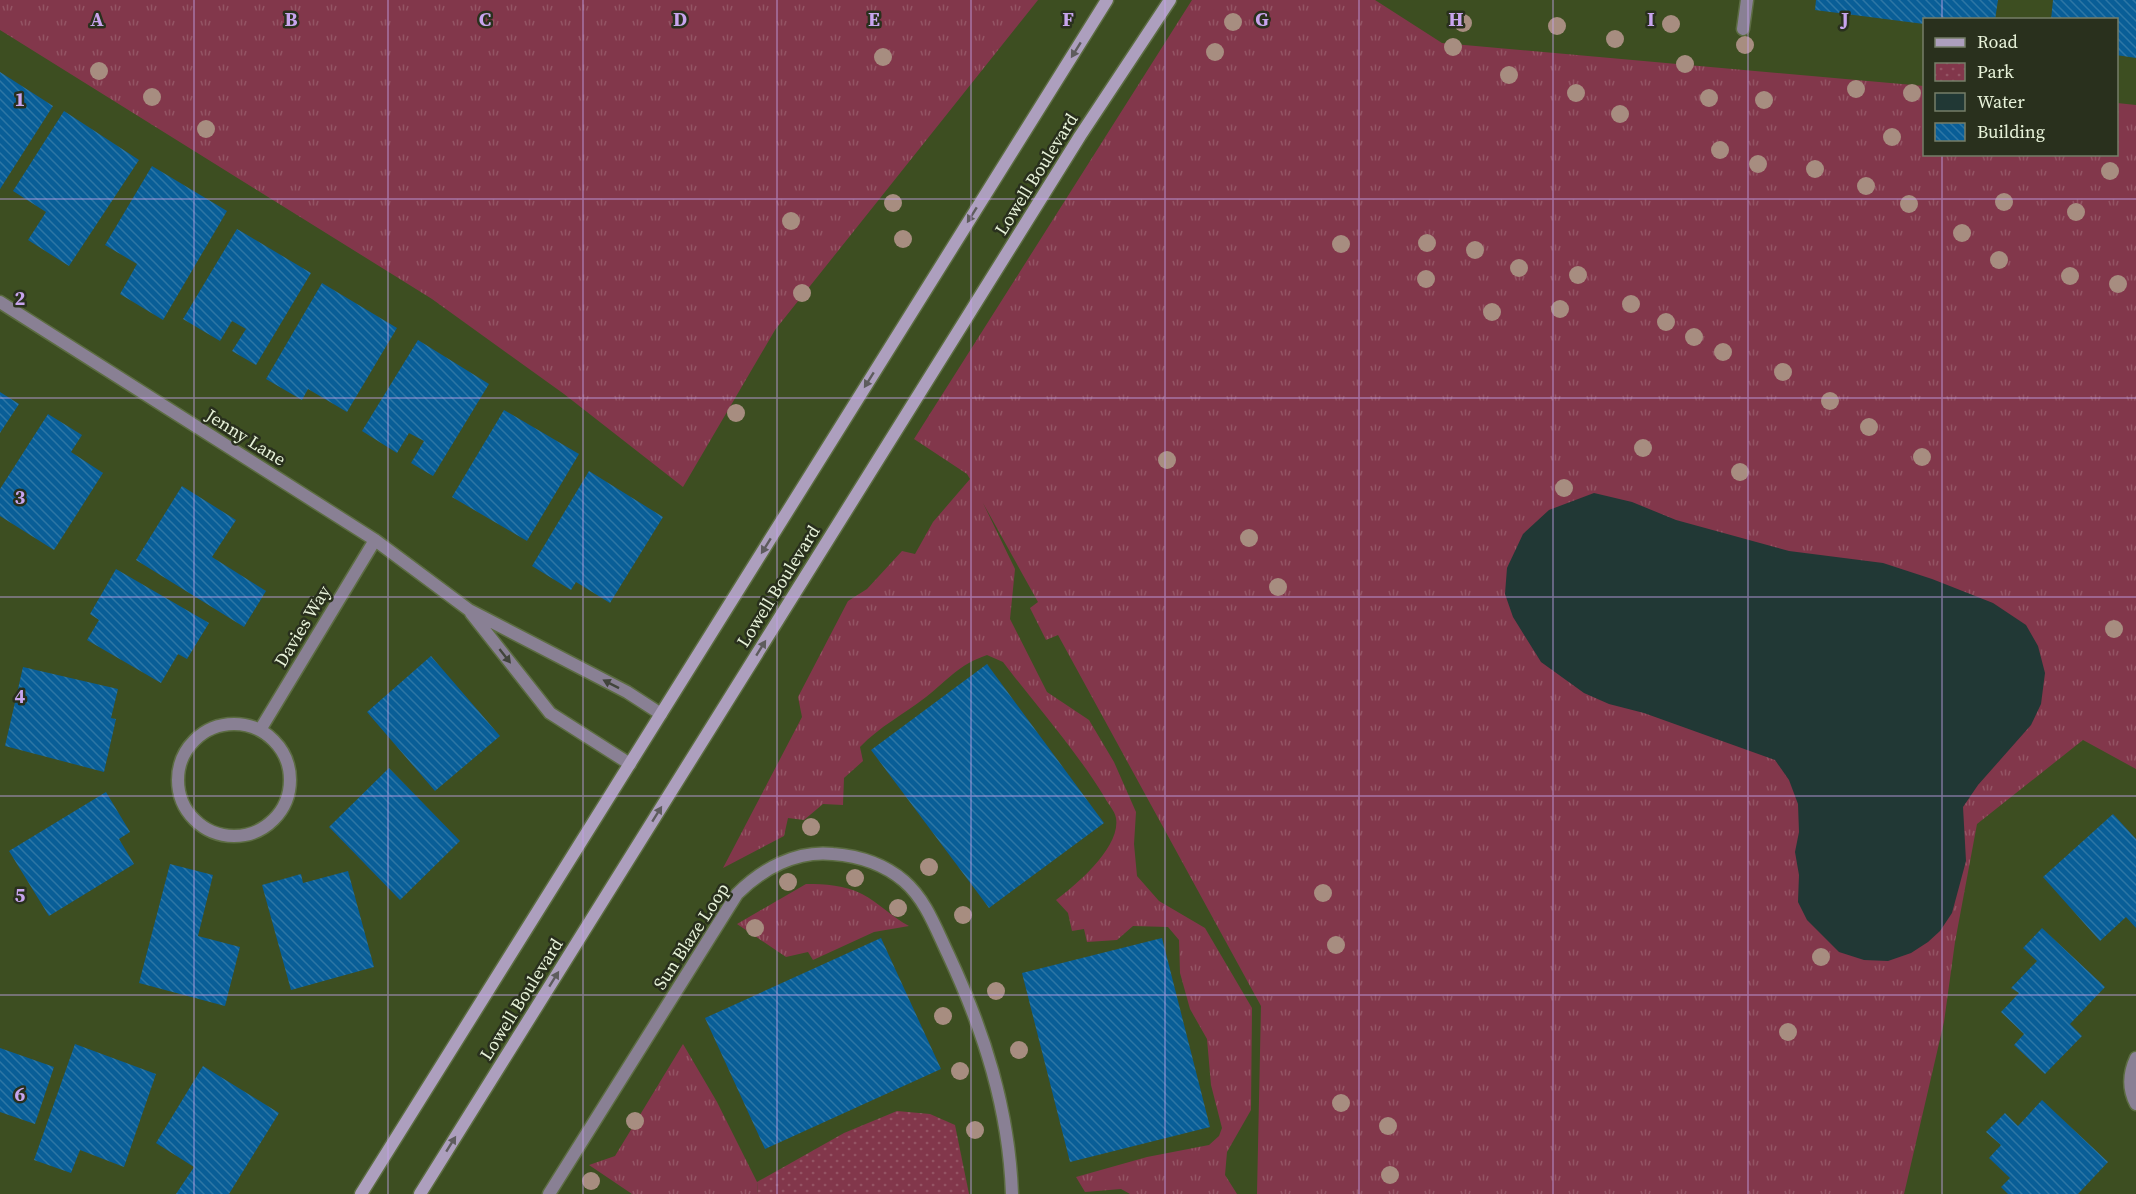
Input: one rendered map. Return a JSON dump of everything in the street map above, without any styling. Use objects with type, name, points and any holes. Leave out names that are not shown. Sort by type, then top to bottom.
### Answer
[{"type":"main road","name":"Lowell Boulevard","points":[[362,1194],[1107,0]]},
{"type":"main road","name":"Lowell Boulevard","points":[[420,1194],[1080,136],[1170,0]]},
{"type":"street","points":[[1743,29],[1747,0]]},
{"type":"street","name":"Jenny Lane","points":[[0,302],[375,540],[469,610],[627,692],[661,714]]},
{"type":"street","name":"Davies Way","points":[[260,730],[375,540]]},
{"type":"street","name":"Jenny Lane","points":[[469,610],[550,713],[630,764]]},
{"type":"street","points":[[234,723],[260,730],[271,738],[287,760],[290,786],[280,812],[271,822],[247,834],[234,836],[208,829],[188,812],[181,800],[178,786],[181,759],[188,747],[208,730],[234,723]]},
{"type":"street","name":"Sun Blaze Loop","points":[[549,1194],[736,894],[750,881],[783,861],[820,852],[858,856],[891,871],[906,882],[928,911],[967,994],[988,1049],[1003,1105],[1011,1163],[1012,1194]]},
{"type":"street","points":[[2136,1058],[2131,1069],[2130,1093],[2136,1104]]},
{"type":"green space","points":[[0,0],[1038,0],[775,330],[683,487],[564,394],[432,299],[0,30]]},
{"type":"green space","points":[[1192,0],[1375,0],[1442,43],[1923,86],[1923,156],[2118,156],[2118,103],[2136,105],[2136,769],[2083,740],[1977,824],[1955,942],[1944,1022],[1904,1194],[1257,1194],[1261,1006],[1058,635],[1046,640],[1030,608],[1038,602],[983,503],[1015,569],[1010,619],[1047,692],[1089,720],[1114,762],[1136,812],[1134,844],[1137,876],[1159,901],[1205,928],[1252,1008],[1251,1110],[1227,1152],[1225,1175],[1237,1194],[1130,1194],[1121,1189],[1085,1192],[1076,1177],[1147,1157],[1209,1145],[1219,1136],[1222,1128],[1211,1085],[1207,1039],[1190,1009],[1180,973],[1179,940],[1168,927],[1133,926],[1117,940],[1087,942],[1084,929],[1072,931],[1068,913],[1056,900],[1086,875],[1105,852],[1116,829],[1116,818],[1082,763],[1003,662],[987,655],[968,663],[867,740],[860,747],[863,761],[844,778],[843,805],[823,804],[804,820],[788,818],[784,836],[723,868],[802,717],[798,697],[848,601],[867,589],[902,551],[915,554],[933,522],[970,479],[967,474],[914,439]]},
{"type":"green space","points":[[806,884],[835,886],[855,891],[909,926],[874,932],[813,960],[808,952],[786,957],[737,924]]},
{"type":"green space","points":[[683,1044],[717,1102],[757,1182],[758,1194],[632,1194],[589,1165],[615,1156]]},
{"type":"green space","points":[[897,1111],[930,1114],[955,1125],[969,1194],[758,1194],[757,1182],[844,1133]]},
{"type":"water","points":[[1594,493],[1632,502],[1676,520],[1789,551],[1883,563],[1993,603],[2026,625],[2038,646],[2045,673],[2041,704],[2031,725],[1978,785],[1963,807],[1966,861],[1952,913],[1940,931],[1928,942],[1911,953],[1888,961],[1864,960],[1839,952],[1807,920],[1798,902],[1799,875],[1795,852],[1799,832],[1798,804],[1789,780],[1775,760],[1644,713],[1609,704],[1584,693],[1541,662],[1513,617],[1505,594],[1507,568],[1523,534],[1549,510]]},
{"type":"building","points":[[1816,0],[1998,0],[1995,18],[1923,18],[1923,24],[1815,10]]},
{"type":"building","points":[[2053,0],[2136,0],[2136,58],[2118,55],[2118,18],[2051,18]]},
{"type":"building","points":[[0,72],[53,106],[0,189]]},
{"type":"building","points":[[64,111],[139,160],[69,266],[28,240],[46,212],[13,191]]},
{"type":"building","points":[[152,166],[227,211],[163,320],[120,294],[137,264],[105,245]]},
{"type":"building","points":[[237,229],[311,273],[256,365],[232,351],[246,329],[232,321],[220,341],[183,319]]},
{"type":"building","points":[[322,283],[397,328],[347,412],[308,389],[302,400],[266,379]]},
{"type":"building","points":[[418,340],[489,384],[433,476],[411,463],[424,441],[409,433],[397,453],[362,431]]},
{"type":"building","points":[[0,392],[19,404],[0,433]]},
{"type":"building","points":[[504,410],[579,454],[527,541],[452,497]]},
{"type":"building","points":[[48,414],[82,435],[71,452],[103,473],[54,550],[0,516],[0,489]]},
{"type":"building","points":[[589,471],[663,517],[610,603],[576,582],[571,590],[532,566]]},
{"type":"building","points":[[182,486],[236,520],[212,557],[266,591],[244,627],[136,560]]},
{"type":"building","points":[[116,569],[209,623],[187,659],[178,654],[161,683],[87,640],[99,620],[90,614]]},
{"type":"building","points":[[431,656],[500,736],[435,791],[367,712]]},
{"type":"building","points":[[987,664],[1104,823],[989,908],[871,750]]},
{"type":"building","points":[[23,667],[118,689],[111,718],[116,719],[104,772],[5,746]]},
{"type":"building","points":[[389,768],[460,841],[400,900],[329,827]]},
{"type":"building","points":[[106,792],[130,832],[119,839],[134,864],[49,916],[9,851]]},
{"type":"building","points":[[2113,814],[2136,839],[2136,928],[2126,917],[2100,941],[2043,877]]},
{"type":"building","points":[[170,864],[213,875],[198,936],[240,947],[225,1006],[139,983]]},
{"type":"building","points":[[348,871],[374,967],[291,990],[262,885],[301,874],[303,883]]},
{"type":"building","points":[[2042,928],[2105,987],[2070,1024],[2082,1036],[2045,1074],[2014,1045],[2024,1034],[2001,1012],[2019,993],[2011,988],[2037,961],[2023,948]]},
{"type":"building","points":[[881,938],[941,1069],[765,1149],[705,1018]]},
{"type":"building","points":[[1162,938],[1210,1127],[1070,1162],[1022,973]]},
{"type":"building","points":[[75,1044],[156,1074],[124,1167],[80,1150],[71,1173],[34,1160]]},
{"type":"building","points":[[0,1048],[54,1067],[35,1124],[0,1112]]},
{"type":"building","points":[[203,1066],[279,1113],[229,1194],[176,1194],[194,1167],[156,1143]]},
{"type":"building","points":[[2042,1100],[2108,1162],[2078,1194],[2008,1194],[2001,1187],[2010,1178],[1989,1158],[2001,1145],[1986,1132],[2005,1113],[2018,1126]]}]
